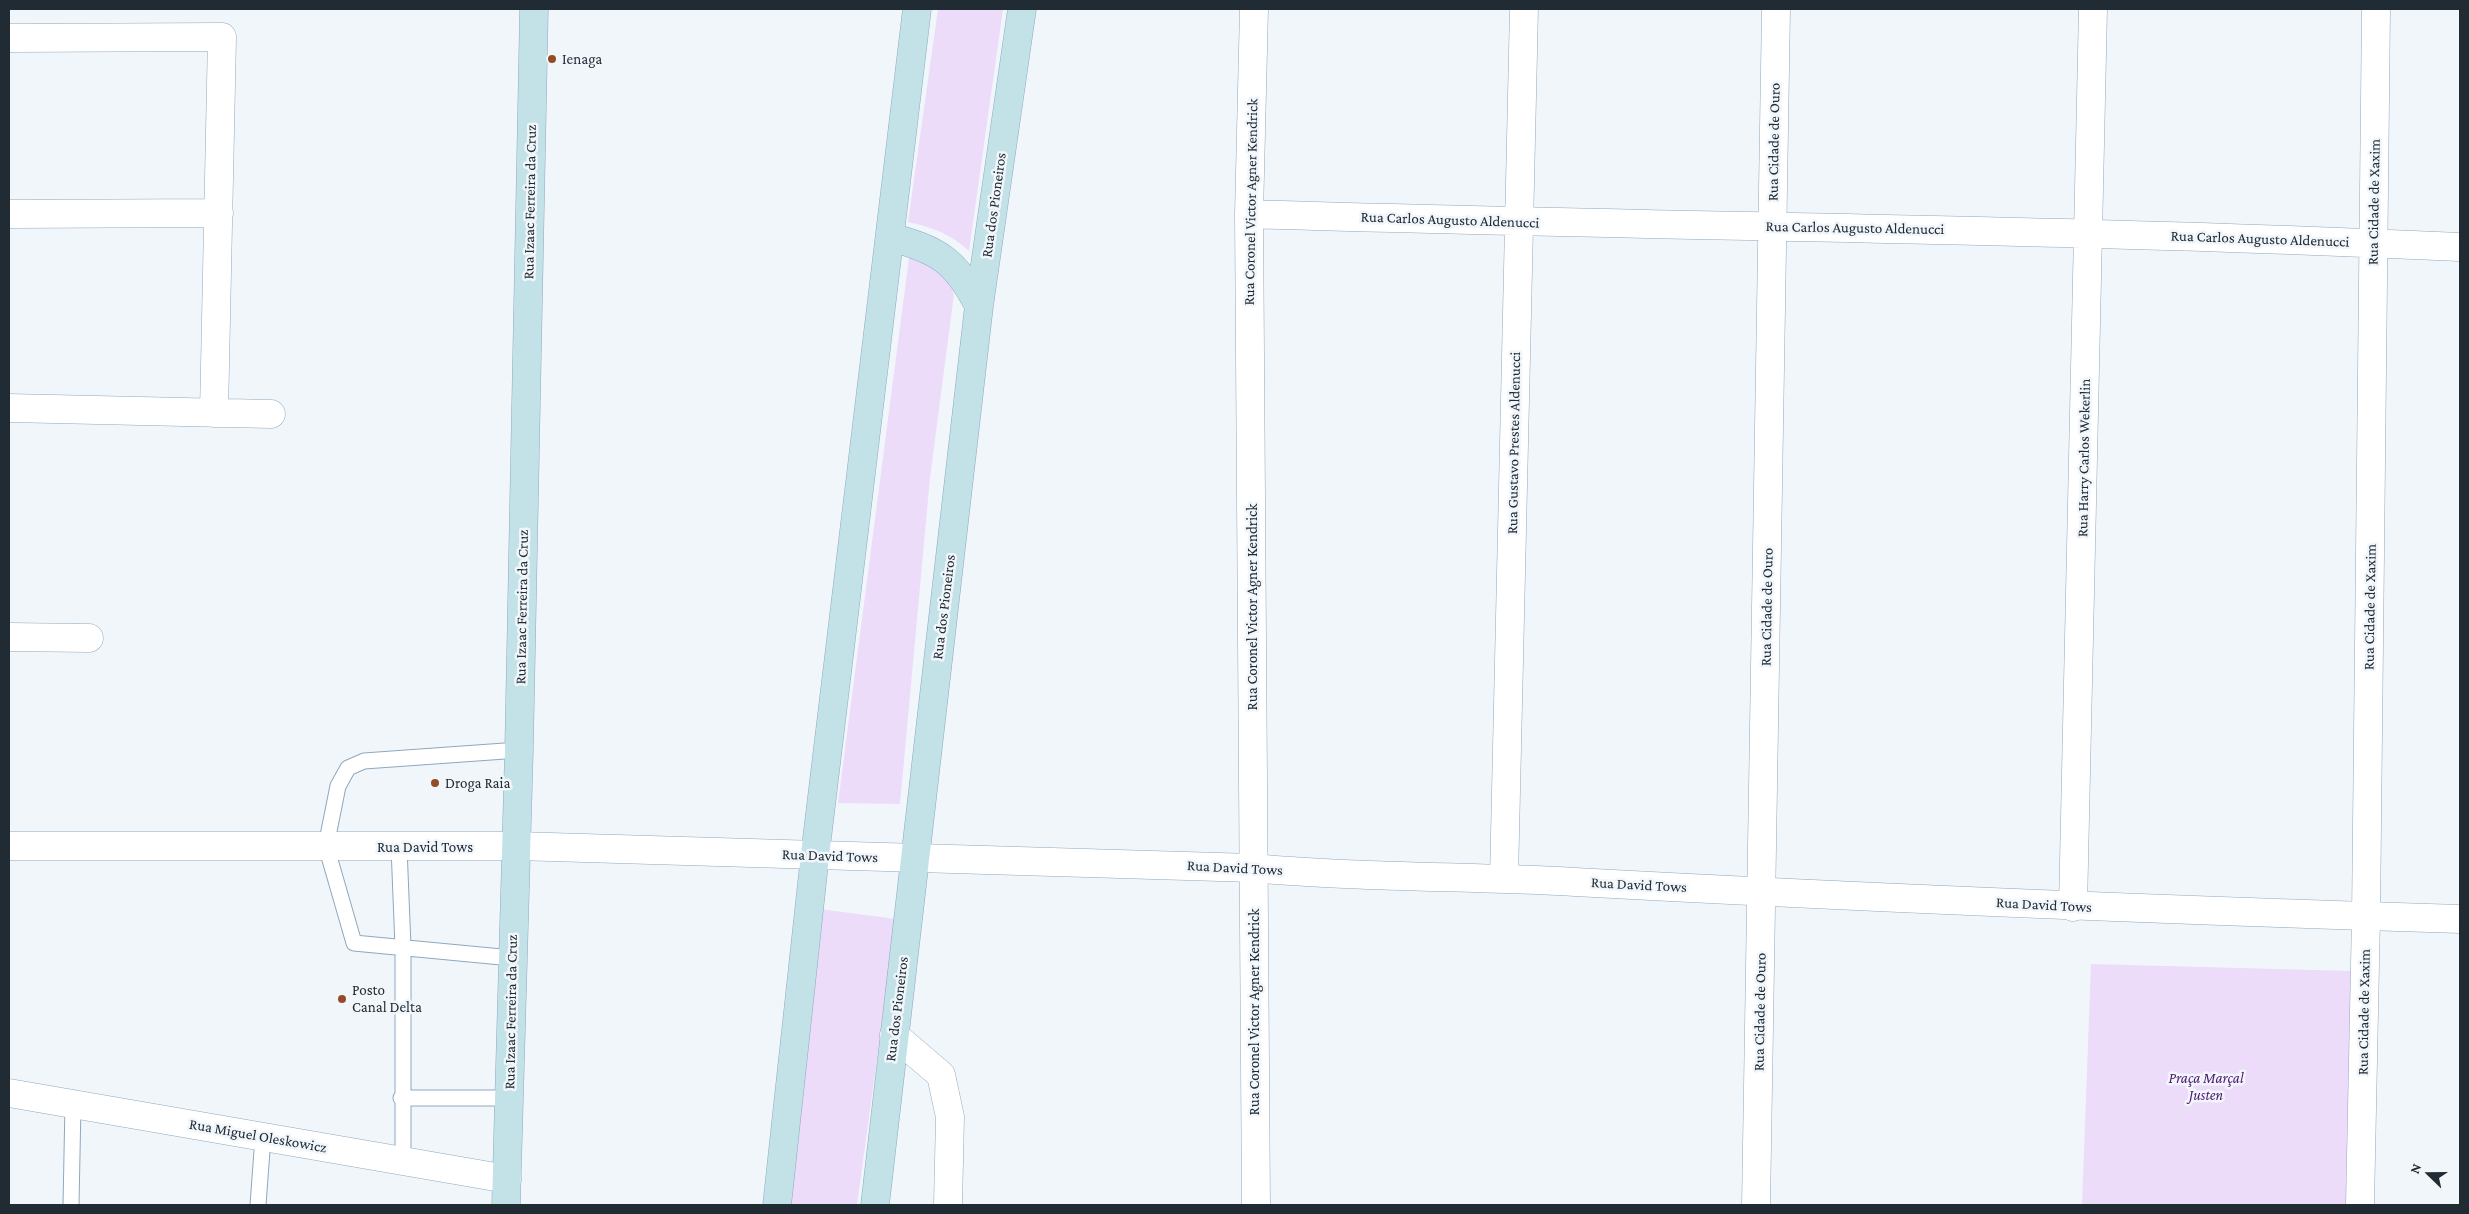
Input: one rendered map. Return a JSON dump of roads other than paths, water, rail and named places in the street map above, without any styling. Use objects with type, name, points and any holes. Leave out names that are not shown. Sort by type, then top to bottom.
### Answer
[{"type":"main road","name":"Rua Izaac Ferreira da Cruz","points":[[507,1192],[512,958],[517,846],[534,9]]},
{"type":"main road","points":[[777,1205],[815,855],[918,9]]},
{"type":"main road","name":"Rua dos Pioneiros","points":[[875,1205],[980,306],[1022,9]]},
{"type":"main road","points":[[890,237],[924,246],[947,260],[966,281],[980,306]]},
{"type":"street","name":"Rua Coronel Victor Agner Kendrick","points":[[1254,9],[1249,214],[1256,1205]]},
{"type":"street","name":"Rua Gustavo Prestes Aldenucci","points":[[1504,878],[1524,9]]},
{"type":"street","name":"Rua Cidade de Ouro","points":[[1756,1205],[1776,9]]},
{"type":"street","name":"Rua Harry Carlos Wekerlin","points":[[2073,907],[2090,234],[2093,9]]},
{"type":"street","name":"Rua Cidade de Xaxim","points":[[2360,1205],[2366,916],[2376,9]]},
{"type":"street","points":[[9,38],[222,37],[214,412]]},
{"type":"street","points":[[9,214],[219,212]]},
{"type":"street","name":"Rua Carlos Augusto Aldenucci","points":[[1249,214],[1519,223],[1772,226],[2090,234],[2460,247]]},
{"type":"street","points":[[9,408],[271,414]]},
{"type":"street","points":[[9,637],[89,638]]},
{"type":"street","name":"Rua David Tows","points":[[9,846],[517,846],[815,855],[914,860],[1253,868],[1296,872],[1504,878],[2073,907],[2460,919]]},
{"type":"street","points":[[894,1035],[941,1075],[950,1117],[948,1205]]},
{"type":"street","name":"Rua Miguel Oleskowicz","points":[[9,1093],[403,1162],[507,1192]]},
{"type":"lane","points":[[512,958],[354,943],[326,846],[338,786],[348,768],[364,761],[519,750]]},
{"type":"lane","points":[[399,847],[403,947],[401,1098],[403,1162]]},
{"type":"lane","points":[[401,1098],[509,1098]]},
{"type":"lane","points":[[71,1205],[73,1104]]},
{"type":"lane","points":[[258,1205],[262,1137]]},
{"type":"place","name":"Ienaga","points":[[552,59]]},
{"type":"place","name":"Droga Raia","points":[[435,783]]},
{"type":"place","name":"Posto Canal Delta","points":[[342,999]]},
{"type":"park label","name":"Praça Marçal Justen","points":[[2206,1086]]}]
